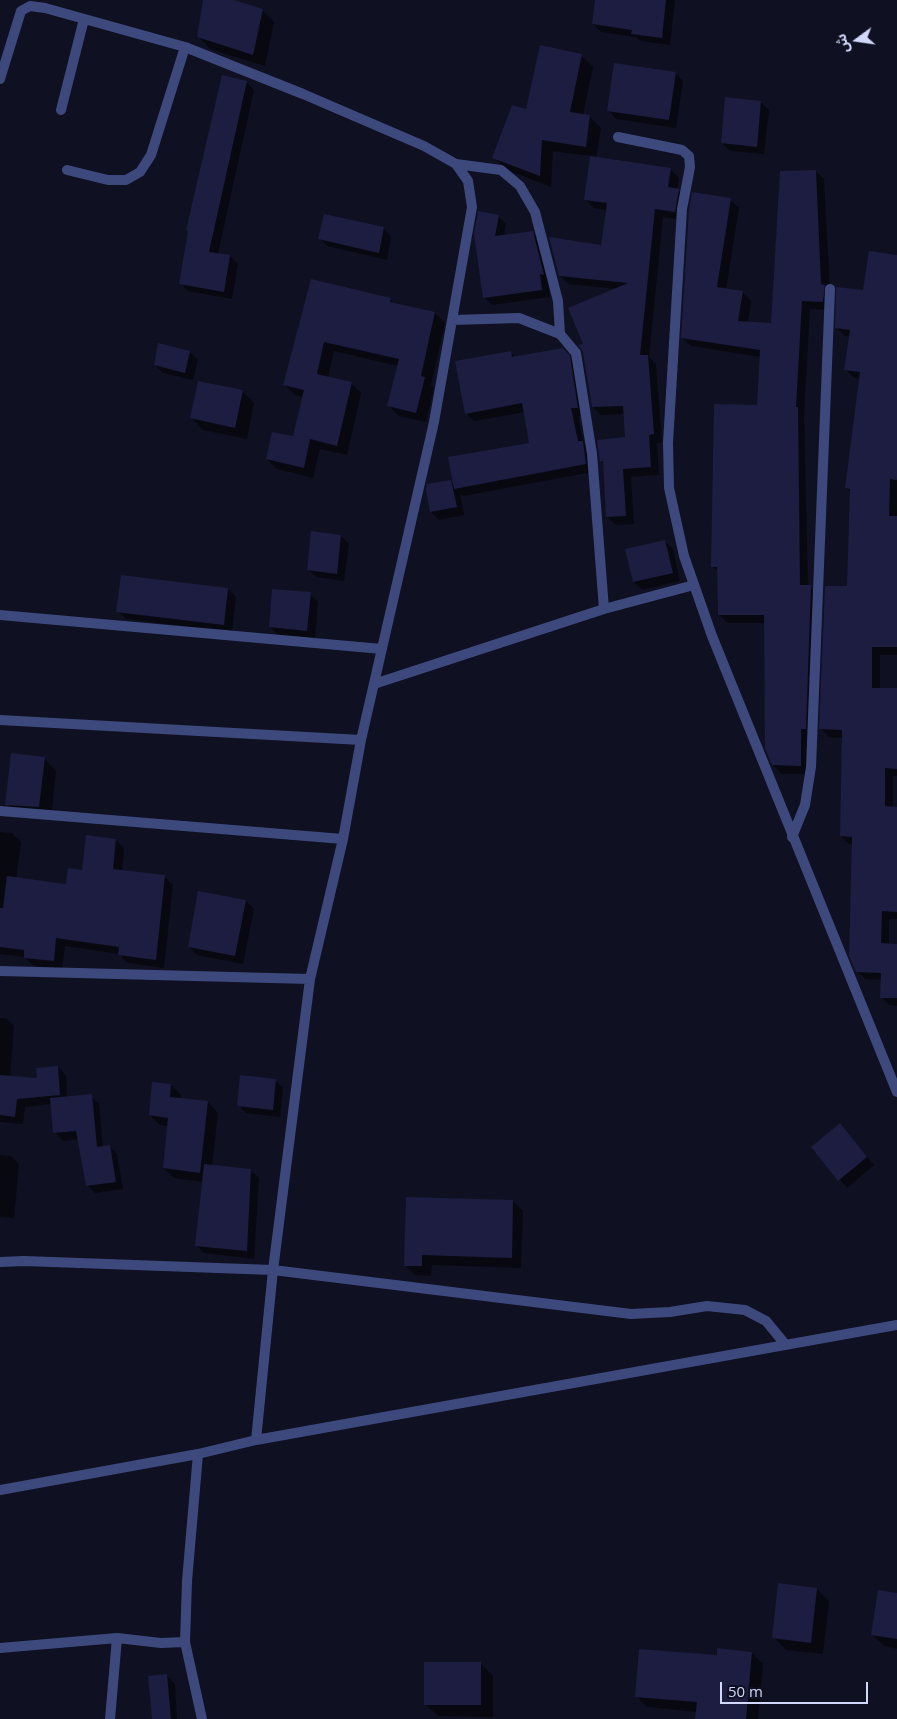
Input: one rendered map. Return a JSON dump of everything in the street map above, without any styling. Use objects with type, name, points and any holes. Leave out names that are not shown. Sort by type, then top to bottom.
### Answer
[{"type":"street","points":[[0,79],[22,11],[30,6],[45,8],[185,47],[424,146],[456,164],[501,170],[520,186],[535,212],[558,301],[560,334]]},
{"type":"street","points":[[61,110],[84,19]]},
{"type":"street","points":[[67,170],[108,180],[126,180],[140,172],[151,155],[185,47]]},
{"type":"street","points":[[618,137],[682,150],[689,156],[690,167],[682,209],[668,443],[669,488],[684,556],[712,636],[792,837],[897,1090]]},
{"type":"street","points":[[256,1440],[273,1270],[310,979],[343,839],[361,740],[434,422],[472,207],[468,181],[456,164]]},
{"type":"street","points":[[792,837],[805,805],[811,766],[830,289]]},
{"type":"street","points":[[452,320],[519,318],[560,334],[576,352],[592,454],[604,609]]},
{"type":"street","points":[[374,684],[604,609],[694,585]]},
{"type":"street","points":[[0,615],[382,648]]},
{"type":"street","points":[[0,720],[361,740]]},
{"type":"street","points":[[0,812],[343,839]]},
{"type":"street","points":[[0,971],[310,979]]},
{"type":"street","points":[[0,1262],[24,1261],[273,1270],[631,1314],[670,1312],[707,1306],[745,1310],[766,1321],[785,1344]]},
{"type":"street","points":[[0,1490],[198,1454],[256,1440],[897,1325]]},
{"type":"street","points":[[198,1454],[187,1581],[185,1642],[202,1719]]},
{"type":"street","points":[[0,1648],[117,1638],[161,1643],[185,1642]]},
{"type":"street","points":[[110,1719],[117,1638]]},
{"type":"building","points":[[203,0],[234,0],[263,9],[253,55],[197,37]]},
{"type":"building","points":[[595,0],[666,0],[662,38],[631,34],[632,30],[592,24]]},
{"type":"building","points":[[540,45],[582,54],[570,112],[590,115],[586,147],[542,140],[540,176],[492,158],[512,105],[526,109]]},
{"type":"building","points":[[614,63],[676,72],[669,120],[607,111]]},
{"type":"building","points":[[222,75],[247,81],[209,252],[230,255],[224,292],[179,284],[188,231],[186,230]]},
{"type":"building","points":[[725,97],[761,101],[757,147],[721,143]]},
{"type":"building","points":[[590,156],[671,168],[668,187],[679,189],[675,212],[655,209],[640,355],[648,355],[654,434],[649,435],[651,467],[623,469],[626,516],[606,517],[603,461],[600,462],[597,440],[625,437],[623,406],[592,407],[583,352],[578,345],[583,344],[568,308],[628,283],[559,276],[549,237],[601,245],[607,203],[584,200]]},
{"type":"building","points":[[816,170],[821,284],[825,285],[823,302],[802,301],[796,407],[798,407],[800,585],[811,585],[806,729],[801,729],[801,766],[772,765],[765,748],[764,615],[718,615],[717,567],[711,567],[714,404],[757,405],[760,350],[681,338],[689,210],[692,192],[731,198],[717,287],[743,291],[738,321],[771,323],[780,171]]},
{"type":"building","points":[[478,211],[499,215],[495,236],[533,231],[544,275],[540,274],[542,290],[483,298],[474,234]]},
{"type":"building","points":[[324,214],[384,227],[379,253],[318,239]]},
{"type":"building","points":[[869,251],[897,255],[897,480],[890,479],[889,516],[897,516],[897,647],[872,647],[872,688],[897,688],[897,769],[885,768],[885,806],[897,807],[897,912],[882,911],[881,943],[897,944],[897,998],[880,998],[881,973],[856,972],[849,956],[852,837],[840,836],[842,730],[819,729],[825,586],[847,586],[850,489],[845,488],[860,372],[844,370],[850,330],[835,328],[836,287],[863,290]]},
{"type":"building","points":[[311,279],[391,298],[390,302],[435,312],[421,376],[425,377],[416,413],[387,406],[399,359],[324,342],[317,374],[352,382],[337,446],[310,439],[304,468],[266,459],[272,432],[293,436],[304,390],[283,385]]},
{"type":"building","points":[[158,343],[190,351],[185,373],[154,365]]},
{"type":"building","points":[[563,348],[570,356],[578,408],[571,408],[578,441],[583,441],[586,464],[454,489],[448,457],[529,443],[522,403],[465,414],[455,361],[511,351],[512,357]]},
{"type":"building","points":[[198,381],[243,390],[235,428],[190,418]]},
{"type":"building","points":[[451,480],[457,507],[430,512],[426,490],[427,484]]},
{"type":"building","points":[[311,531],[341,535],[337,574],[307,570]]},
{"type":"building","points":[[665,540],[673,573],[633,582],[625,549]]},
{"type":"building","points":[[121,575],[228,588],[224,625],[116,612]]},
{"type":"building","points":[[272,589],[311,592],[307,631],[269,627]]},
{"type":"building","points":[[11,753],[45,757],[39,807],[5,805]]},
{"type":"building","points":[[86,835],[116,839],[113,869],[165,875],[156,960],[118,955],[119,947],[56,938],[54,961],[24,958],[24,950],[0,947],[0,908],[3,908],[7,876],[66,884],[68,868],[82,870]]},
{"type":"building","points":[[198,891],[246,900],[235,956],[188,947]]},
{"type":"building","points":[[58,1066],[60,1095],[17,1099],[15,1117],[0,1115],[0,1075],[37,1078],[36,1068]]},
{"type":"building","points":[[240,1075],[276,1079],[273,1110],[237,1106]]},
{"type":"building","points":[[152,1082],[171,1084],[170,1097],[208,1101],[200,1173],[163,1168],[168,1118],[149,1115]]},
{"type":"building","points":[[92,1094],[97,1147],[110,1145],[116,1182],[86,1186],[76,1131],[53,1133],[50,1098]]},
{"type":"building","points":[[840,1123],[867,1157],[838,1181],[811,1147]]},
{"type":"building","points":[[204,1164],[251,1169],[247,1251],[195,1246]]},
{"type":"building","points":[[406,1197],[513,1200],[512,1258],[422,1255],[422,1266],[404,1266]]},
{"type":"building","points":[[778,1583],[817,1588],[811,1643],[772,1638]]},
{"type":"building","points":[[878,1590],[897,1593],[897,1639],[871,1635]]},
{"type":"building","points":[[717,1648],[752,1652],[746,1719],[695,1719],[697,1702],[635,1697],[639,1649],[717,1655]]},
{"type":"building","points":[[424,1662],[481,1662],[481,1705],[424,1705]]},
{"type":"building","points":[[167,1674],[171,1719],[152,1719],[148,1676]]}]
